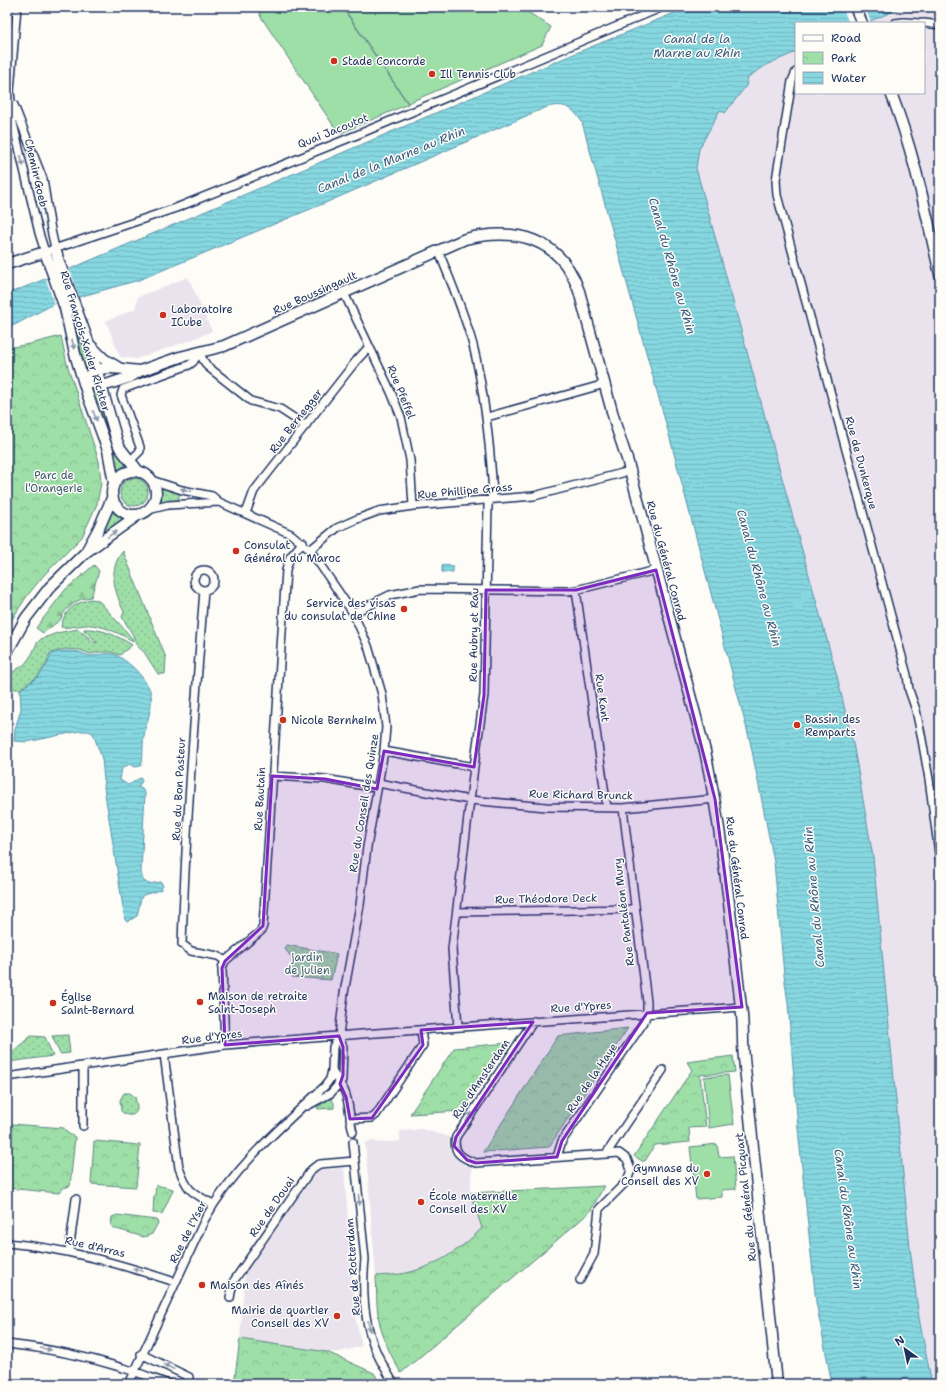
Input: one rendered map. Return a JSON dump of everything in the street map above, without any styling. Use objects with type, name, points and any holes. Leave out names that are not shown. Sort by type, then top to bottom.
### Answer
[{"type":"main road","points":[[855,7],[862,22]]},
{"type":"main road","points":[[891,94],[907,136],[920,185],[940,274]]},
{"type":"main road","name":"Rue du Général Conrad","points":[[438,250],[465,239],[483,235],[504,234],[534,240],[555,252],[567,265],[575,280],[630,471],[701,737],[715,799],[726,874],[742,1007]]},
{"type":"main road","name":"Rue François-Xavier Richter","points":[[54,264],[56,248]]},
{"type":"main road","name":"Rue Boussingault","points":[[101,386],[130,377],[140,371],[180,357],[216,349],[237,342],[438,250]]},
{"type":"main road","name":"Rue François-Xavier Richter","points":[[45,252],[54,264],[70,307],[89,344],[117,441],[120,448],[139,472]]},
{"type":"main road","name":"Quai Jacoutot","points":[[7,264],[45,252]]},
{"type":"main road","name":"Rue François-Xavier Richter","points":[[70,307],[83,379],[108,450],[114,483]]},
{"type":"main road","name":"Rue Boussingault","points":[[89,344],[104,359],[120,369]]},
{"type":"main road","name":"Rue Boussingault","points":[[96,370],[103,368],[140,371]]},
{"type":"main road","points":[[83,379],[96,370]]},
{"type":"main road","points":[[83,379],[101,386]]},
{"type":"main road","points":[[7,652],[26,618],[45,593],[86,552],[138,515],[148,510],[154,502],[156,491],[151,480],[145,475],[139,472],[130,472],[120,476],[114,483],[112,498],[99,528],[86,552]]},
{"type":"main road","points":[[112,498],[116,506],[125,514],[138,515]]},
{"type":"main road","name":"Rue du Général Picquart","points":[[742,1007],[744,1058],[777,1384]]},
{"type":"street","name":"Chemin Goeb","points":[[17,7],[10,92],[13,123],[39,233],[45,252]]},
{"type":"street","name":"Quai Jacoutot","points":[[45,252],[176,208],[366,131],[663,7]]},
{"type":"street","points":[[925,23],[940,25]]},
{"type":"street","name":"Rue de Dunkerque","points":[[795,74],[792,81],[776,180],[777,195],[907,675],[909,690],[916,710],[929,779],[940,861]]},
{"type":"street","name":"Chemin Goeb","points":[[11,98],[43,179],[51,230],[56,248]]},
{"type":"street","name":"Rue Aubry et Rau","points":[[438,250],[459,301],[473,346],[487,417],[493,494],[488,505],[484,695],[470,800],[458,912],[452,949],[458,1027]]},
{"type":"street","name":"Rue Pfeffel","points":[[344,293],[391,392],[401,417],[410,460],[413,506]]},
{"type":"street","name":"Rue Bernegger","points":[[246,513],[254,491],[356,361],[369,347]]},
{"type":"street","points":[[130,461],[140,451],[140,446],[121,395],[123,389],[190,365],[199,353],[207,366],[251,401],[280,409],[306,426]]},
{"type":"street","points":[[487,417],[605,384]]},
{"type":"street","name":"Rue Phillipe Grass","points":[[310,550],[337,528],[379,511],[413,506],[534,496],[630,471]]},
{"type":"street","name":"Rue du Conseil des Quinze","points":[[151,480],[182,490],[212,496],[219,502],[292,534],[303,542],[353,613],[368,646],[378,678],[386,727],[384,751],[367,847],[360,905],[344,993],[339,1036]]},
{"type":"street","name":"Rue du Conseil des Quinze","points":[[148,510],[168,505],[219,502]]},
{"type":"street","name":"Rue Bautain","points":[[225,961],[261,931],[264,926],[272,776],[286,570],[290,557],[303,542]]},
{"type":"street","points":[[353,613],[390,595],[420,589],[576,590],[656,570]]},
{"type":"street","name":"Rue du Bon Pasteur","points":[[204,590],[196,693],[182,944],[191,951],[218,956],[225,961]]},
{"type":"street","name":"Rue Kant","points":[[576,590],[607,808]]},
{"type":"street","points":[[384,751],[474,767]]},
{"type":"street","name":"Rue Richard Brunck","points":[[272,776],[325,779],[470,800],[546,807],[623,808],[715,799]]},
{"type":"street","name":"Rue Pantaléon Mury","points":[[623,808],[647,1013]]},
{"type":"street","name":"Rue Théodore Deck","points":[[458,912],[634,909]]},
{"type":"street","points":[[225,961],[222,968],[225,1045]]},
{"type":"street","name":"Rue d'Ypres","points":[[7,1077],[225,1045],[534,1021],[742,1007]]},
{"type":"street","name":"Rue de la Haye","points":[[557,1157],[562,1141],[644,1022],[647,1013]]},
{"type":"street","name":"Rue d'Amsterdam","points":[[534,1021],[456,1137],[454,1146],[456,1151],[467,1160],[476,1163],[557,1157]]},
{"type":"street","points":[[350,1119],[372,1118],[376,1115],[423,1045],[421,1030]]},
{"type":"street","points":[[339,1036],[343,1047],[343,1075],[340,1084]]},
{"type":"street","name":"Rue de l'Yser","points":[[129,1384],[133,1372],[175,1282],[213,1204],[262,1146],[328,1083],[332,1070],[333,1047],[339,1036]]},
{"type":"street","points":[[164,1054],[179,1168],[185,1184],[194,1193],[213,1204]]},
{"type":"street","points":[[83,1067],[83,1126]]},
{"type":"street","points":[[332,1070],[346,1097],[353,1132]]},
{"type":"street","points":[[606,1154],[663,1070]]},
{"type":"street","name":"Rue de l'Yser","points":[[299,1111],[331,1092],[340,1084]]},
{"type":"street","name":"Rue de Rotterdam","points":[[353,1142],[366,1259],[363,1278],[366,1309],[371,1336],[376,1351],[394,1384]]},
{"type":"street","points":[[557,1157],[619,1153],[627,1159],[631,1170],[627,1181],[598,1209],[594,1254],[580,1280]]},
{"type":"street","name":"Rue de Douai","points":[[230,1298],[234,1282],[310,1170],[320,1164],[355,1161]]},
{"type":"street","points":[[69,1252],[76,1199]]},
{"type":"street","name":"Rue d'Arras","points":[[7,1243],[69,1252],[113,1262],[175,1282]]},
{"type":"street","points":[[7,1344],[79,1356],[124,1368],[170,1384]]},
{"type":"street","points":[[142,1354],[189,1377],[186,1384]]},
{"type":"highlighted area","points":[[656,570],[715,799],[742,1007],[647,1013],[562,1141],[557,1157],[476,1163],[467,1160],[454,1146],[456,1137],[533,1022],[421,1030],[423,1045],[372,1118],[350,1119],[346,1097],[340,1084],[343,1075],[343,1047],[339,1036],[225,1045],[222,968],[225,961],[263,926],[272,776],[325,779],[377,789],[384,751],[474,767],[484,695],[486,590],[576,590]]},
{"type":"shaded area","points":[[865,7],[940,7],[940,1384],[932,1384],[919,1318],[910,1248],[867,820],[854,748],[837,676],[696,168],[699,149],[720,110],[725,113],[746,86],[748,77],[768,64],[795,52],[795,94],[925,94],[925,22],[866,22]]},
{"type":"shaded area","name":"Laboratoire ICube","points":[[188,277],[212,331],[136,359],[120,357],[106,321],[135,309],[138,297]]},
{"type":"shaded area","name":"École maternelle Conseil des XV","points":[[422,1129],[450,1137],[449,1147],[452,1154],[465,1165],[472,1168],[470,1193],[482,1228],[468,1243],[440,1260],[412,1272],[376,1276],[365,1142],[376,1141],[376,1143],[400,1141],[400,1131]]},
{"type":"shaded area","points":[[344,1168],[356,1320],[362,1346],[340,1352],[327,1352],[240,1339],[245,1274],[315,1173],[319,1170]]},
{"type":"green space","name":"Stade Concorde","points":[[259,7],[342,7],[408,104],[339,134],[261,17],[258,10]]},
{"type":"green space","name":"Ill Tennis Club","points":[[343,7],[520,7],[551,27],[542,45],[408,103]]},
{"type":"green space","points":[[79,331],[92,367],[87,371],[83,361],[77,332]]},
{"type":"green space","name":"Parc de l'Orangerie","points":[[61,336],[67,364],[99,461],[101,483],[97,504],[82,537],[44,575],[27,596],[7,627],[7,348]]},
{"type":"green space","points":[[90,387],[97,388],[102,403],[97,405]]},
{"type":"green space","points":[[104,410],[130,466],[117,471],[112,448],[99,412]]},
{"type":"green space","points":[[134,478],[144,482],[148,492],[144,502],[134,506],[124,502],[120,492],[124,482]]},
{"type":"green space","points":[[160,487],[179,493],[179,500],[158,504]]},
{"type":"green space","points":[[113,509],[125,518],[109,530],[105,527]]},
{"type":"green space","points":[[123,551],[166,658],[165,674],[158,674],[144,652],[136,645],[133,635],[122,617],[124,612],[118,597],[114,581],[114,573],[118,558]]},
{"type":"green space","points":[[94,565],[99,571],[91,597],[81,599],[73,604],[65,611],[60,620],[43,633],[36,628],[65,590]]},
{"type":"green space","points":[[91,599],[97,600],[101,603],[133,641],[113,631],[98,626],[89,625],[61,627],[62,621],[71,608]]},
{"type":"green space","points":[[78,629],[96,643],[96,641],[84,629],[109,633],[132,645],[120,655],[110,652],[90,654],[80,650],[65,649],[51,653],[47,663],[37,677],[20,689],[12,689],[10,674],[25,664],[37,643],[41,639],[57,633]]},
{"type":"green space","name":"jardin de julien","points":[[287,945],[337,954],[331,980],[292,977],[292,958],[285,949]]},
{"type":"green space","points":[[628,1028],[549,1147],[483,1152],[558,1036]]},
{"type":"green space","points":[[68,1035],[70,1053],[60,1054],[52,1036]]},
{"type":"green space","points":[[31,1036],[45,1037],[53,1056],[8,1062],[7,1056]]},
{"type":"green space","points":[[508,1043],[462,1111],[410,1114],[454,1048]]},
{"type":"green space","points":[[733,1056],[735,1072],[700,1075],[706,1127],[689,1128],[690,1142],[655,1145],[645,1161],[642,1161],[634,1156],[692,1070],[687,1062]]},
{"type":"green space","points":[[728,1075],[734,1124],[709,1128],[704,1077]]},
{"type":"green space","points":[[124,1093],[130,1093],[135,1097],[137,1111],[131,1115],[121,1111],[120,1100]]},
{"type":"green space","points":[[330,1097],[334,1103],[334,1108],[318,1109],[317,1107],[321,1105],[321,1101]]},
{"type":"green space","points":[[11,1124],[64,1128],[67,1133],[75,1137],[70,1186],[63,1188],[59,1193],[7,1188]]},
{"type":"green space","points":[[94,1141],[140,1145],[136,1187],[91,1184]]},
{"type":"green space","name":"Gymnase du Conseil des XV","points":[[717,1144],[719,1157],[733,1156],[736,1189],[722,1190],[722,1197],[696,1199],[690,1147]]},
{"type":"green space","points":[[156,1185],[173,1189],[162,1214],[153,1213]]},
{"type":"green space","points":[[604,1186],[590,1212],[401,1373],[381,1330],[377,1309],[376,1276],[405,1273],[433,1264],[451,1254],[475,1235],[482,1228],[470,1193]]},
{"type":"green space","points":[[117,1215],[156,1220],[158,1223],[152,1234],[144,1237],[113,1228],[111,1225],[112,1217]]},
{"type":"green space","points":[[240,1339],[327,1352],[374,1373],[381,1384],[234,1384]]},
{"type":"water","name":"Bassin des Remparts","points":[[689,7],[903,7],[868,22],[795,22],[795,52],[768,64],[748,77],[746,86],[725,113],[720,110],[699,149],[696,168],[837,676],[854,748],[873,857],[910,1248],[919,1318],[932,1384],[832,1384],[816,1302],[798,1129],[788,1003],[784,975],[774,862],[750,741],[668,431],[582,122],[575,113],[568,107],[547,107],[325,203],[139,280],[54,304],[7,329],[7,292],[15,291],[70,269],[576,53]]},
{"type":"water","points":[[442,565],[453,566],[453,572],[442,572]]},
{"type":"water","points":[[64,651],[77,652],[90,656],[112,654],[118,656],[136,670],[146,683],[151,694],[151,705],[144,736],[141,766],[135,767],[130,764],[122,768],[120,780],[128,785],[141,778],[142,781],[138,787],[145,793],[141,872],[143,880],[148,884],[161,882],[163,886],[160,890],[143,895],[137,916],[127,922],[125,920],[104,787],[105,780],[102,759],[93,733],[88,731],[80,731],[27,742],[14,741],[15,729],[21,709],[20,690],[39,676],[48,663],[51,654]]},
{"type":"pier","points":[[842,7],[865,7],[871,22],[849,22]]},
{"type":"pier","points":[[70,269],[79,297],[54,304],[46,279]]},
{"type":"place","name":"Stade Concorde","points":[[334,61]]},
{"type":"place","name":"Ill Tennis Club","points":[[432,74]]},
{"type":"place","name":"Laboratoire ICube","points":[[163,315]]},
{"type":"place","name":"Consulat Général du Maroc","points":[[236,551]]},
{"type":"place","name":"Service des visas du consulat de Chine","points":[[404,609]]},
{"type":"place","name":"Nicole Bernheim","points":[[283,720]]},
{"type":"place","name":"Bassin des Remparts","points":[[797,725]]},
{"type":"place","name":"Maison de retraite Saint-Joseph","points":[[200,1002]]},
{"type":"place","name":"Église Saint-Bernard","points":[[53,1003]]},
{"type":"place","name":"Gymnase du Conseil des XV","points":[[707,1174]]},
{"type":"place","name":"École maternelle Conseil des XV","points":[[421,1202]]},
{"type":"place","name":"Maison des Aînés","points":[[202,1285]]},
{"type":"place","name":"Mairie de quartier Conseil des XV","points":[[337,1316]]},
{"type":"water label","name":"Canal de la Marne au Rhin","points":[[697,46]]},
{"type":"water label","name":"Canal de la Marne au Rhin","points":[[391,160]]},
{"type":"water label","name":"Canal du Rhône au Rhin","points":[[672,266]]},
{"type":"water label","name":"Canal du Rhône au Rhin","points":[[759,578]]},
{"type":"water label","name":"Canal du Rhône au Rhin","points":[[814,897]]},
{"type":"water label","name":"Canal du Rhône au Rhin","points":[[848,1219]]}]
